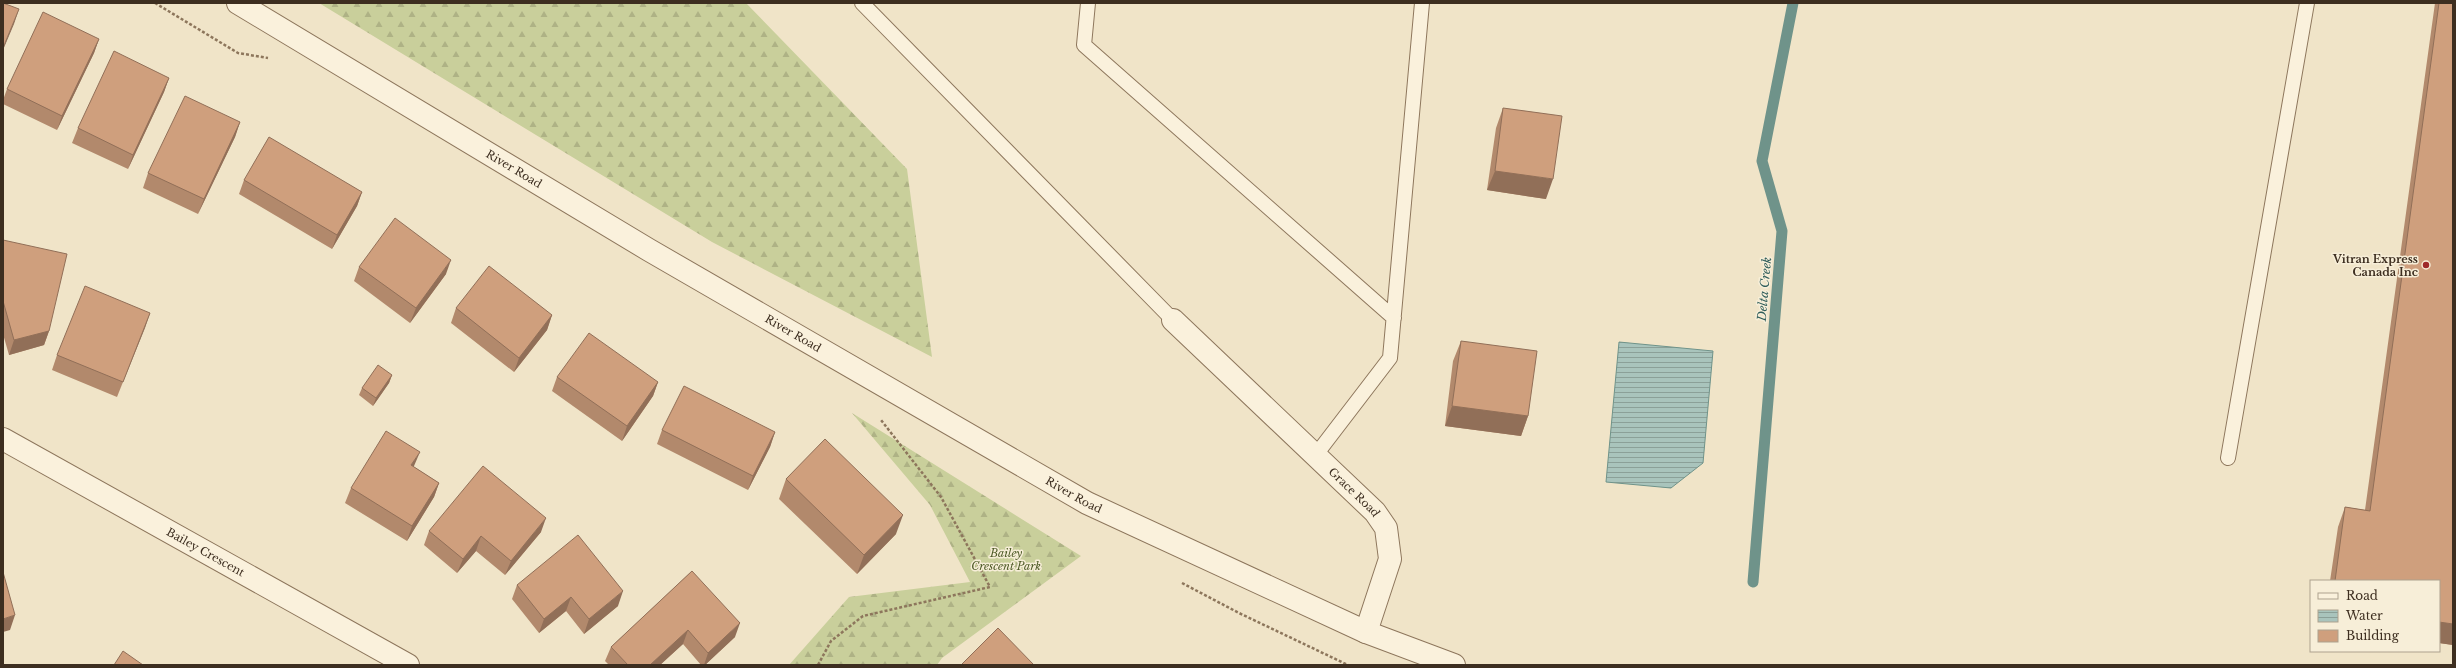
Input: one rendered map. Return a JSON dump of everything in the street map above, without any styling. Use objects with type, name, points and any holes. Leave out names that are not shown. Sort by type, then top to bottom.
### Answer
[{"type":"street","name":"River Road","points":[[238,3],[649,250],[1087,503],[1366,632]]},
{"type":"street","name":"Grace Road","points":[[1173,320],[1375,512],[1386,528],[1390,559],[1366,632]]},
{"type":"street","name":"Bailey Crescent","points":[[3,439],[408,665]]},
{"type":"street","points":[[1366,632],[1454,665]]},
{"type":"lane","points":[[862,3],[1173,320]]},
{"type":"lane","points":[[1088,3],[1084,45],[1394,318]]},
{"type":"lane","points":[[1315,456],[1390,358],[1422,3]]},
{"type":"lane","points":[[2228,458],[2306,3]]},
{"type":"path","points":[[818,665],[831,641],[863,616],[990,587],[941,497],[876,414]]},
{"type":"green space","points":[[319,3],[746,3],[907,169],[932,357],[712,242]]},
{"type":"green space","name":"Bailey Crescent Park","points":[[852,413],[1081,556],[942,658],[937,665],[789,665],[849,597],[970,582],[930,505]]},
{"type":"water","points":[[1619,342],[1713,351],[1703,463],[1671,488],[1606,482]]},
{"type":"building","points":[[3,3],[19,9],[3,48]]},
{"type":"building","name":"Vitran Express Canada Inc","points":[[2439,3],[2453,3],[2453,624],[2440,622],[2440,580],[2335,580],[2345,507],[2370,511]]},
{"type":"building","points":[[43,12],[99,39],[62,116],[7,89]]},
{"type":"building","points":[[114,51],[169,78],[133,155],[78,128]]},
{"type":"building","points":[[185,96],[240,122],[204,199],[148,173]]},
{"type":"building","points":[[1503,108],[1562,116],[1553,179],[1495,171]]},
{"type":"building","points":[[269,137],[362,192],[337,235],[244,180]]},
{"type":"building","points":[[395,218],[451,260],[416,308],[359,267]]},
{"type":"building","points":[[3,240],[67,254],[49,331],[14,340],[3,301]]},
{"type":"building","points":[[489,266],[552,315],[519,358],[456,308]]},
{"type":"building","points":[[85,286],[150,313],[123,382],[57,355]]},
{"type":"building","points":[[589,333],[658,382],[627,426],[557,377]]},
{"type":"building","points":[[1461,341],[1537,351],[1528,416],[1452,406]]},
{"type":"building","points":[[378,365],[392,375],[376,398],[362,388]]},
{"type":"building","points":[[684,386],[775,432],[753,476],[662,430]]},
{"type":"building","points":[[386,431],[420,452],[411,465],[439,483],[412,526],[351,488]]},
{"type":"building","points":[[825,439],[903,515],[864,555],[786,479]]},
{"type":"building","points":[[483,466],[546,518],[511,561],[481,536],[463,559],[429,531]]},
{"type":"building","points":[[578,535],[623,591],[589,619],[571,597],[544,619],[517,585]]},
{"type":"building","points":[[692,571],[740,623],[708,653],[688,630],[650,665],[628,665],[611,647]]},
{"type":"building","points":[[3,572],[15,615],[3,619]]},
{"type":"building","points":[[998,628],[1034,665],[961,665]]},
{"type":"building","points":[[123,651],[143,665],[114,665]]},
{"type":"waterway","name":"Delta Creek","points":[[1753,582],[1782,231],[1762,161],[1793,3]]},
{"type":"place","name":"Vitran Express Canada Inc","points":[[2426,265]]}]
